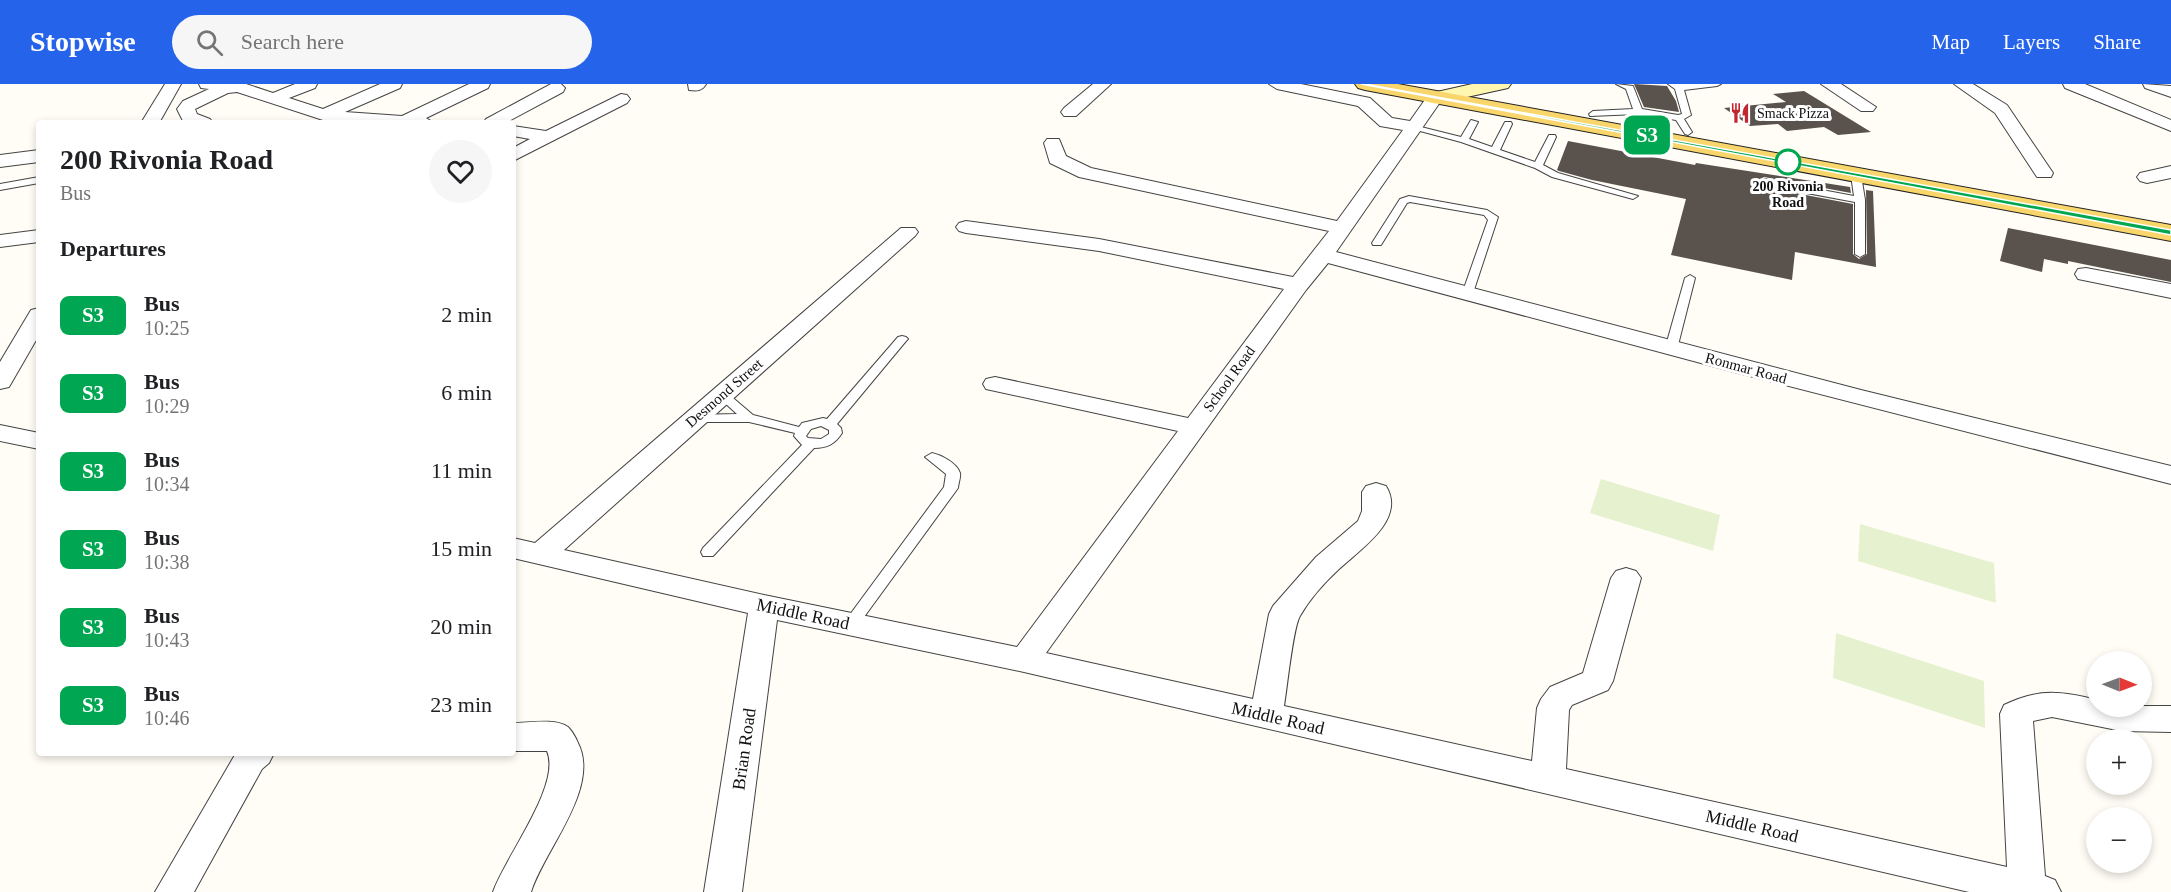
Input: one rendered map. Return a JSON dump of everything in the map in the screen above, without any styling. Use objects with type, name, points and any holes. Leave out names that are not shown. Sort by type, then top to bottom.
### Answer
[{"type":"main road","points":[[1365,84],[1430,91],[1561,119],[2171,233]]},
{"type":"main road","points":[[1467,91],[1501,84]]},
{"type":"main road","points":[[1520,84],[1518,93],[1534,104]]},
{"type":"main road","points":[[1430,91],[1467,91],[1593,114],[1683,125],[1824,159],[2171,224]]},
{"type":"main road","points":[[1824,159],[1846,166],[1856,174]]},
{"type":"street","points":[[152,120],[173,84]]},
{"type":"street","points":[[207,84],[234,86],[323,115],[379,120]]},
{"type":"street","points":[[273,99],[309,84]]},
{"type":"street","points":[[323,115],[394,84]]},
{"type":"street","points":[[406,120],[482,84]]},
{"type":"street","points":[[1070,112],[1103,84]]},
{"type":"street","points":[[1277,84],[1364,102],[1386,122],[1414,127]]},
{"type":"street","points":[[1829,84],[1868,107]]},
{"type":"street","points":[[1962,84],[2001,110],[2044,173]]},
{"type":"street","points":[[2071,84],[2171,126]]},
{"type":"street","points":[[2151,84],[2171,92]]},
{"type":"street","points":[[196,120],[189,117],[186,109],[194,102],[234,86]]},
{"type":"street","points":[[498,120],[557,88]]},
{"type":"street","name":"School Road","points":[[1023,660],[1298,285],[1323,255],[1414,127],[1430,91]]},
{"type":"street","points":[[516,154],[621,99]]},
{"type":"street","points":[[2141,113],[2171,107]]},
{"type":"street","points":[[516,132],[549,137]]},
{"type":"street","points":[[1053,143],[1056,159],[1086,172],[1342,228]]},
{"type":"street","points":[[0,161],[36,156]]},
{"type":"street","points":[[2147,177],[2171,172]]},
{"type":"street","points":[[966,227],[1090,243],[1298,285]]},
{"type":"street","name":"Desmond Street","points":[[527,551],[696,418],[908,232]]},
{"type":"street","points":[[0,241],[36,236]]},
{"type":"street","name":"Ronmar Road","points":[[1323,255],[1671,349],[2171,475]]},
{"type":"street","points":[[2086,274],[2171,291]]},
{"type":"street","points":[[0,382],[36,320]]},
{"type":"street","points":[[995,384],[1194,427]]},
{"type":"street","points":[[0,433],[36,440]]},
{"type":"street","points":[[1266,715],[1284,614],[1326,564],[1369,526],[1376,511],[1376,492]]},
{"type":"street","name":"Middle Road","points":[[527,551],[764,606],[1023,660],[1548,780],[1961,882],[2035,890]]},
{"type":"street","points":[[1548,780],[1553,708],[1561,696],[1598,681],[1626,578]]},
{"type":"street","name":"Brian Road","points":[[723,892],[764,606]]},
{"type":"street","points":[[2035,890],[2016,714],[2026,708],[2046,704],[2073,706],[2115,717],[2171,719]]},
{"type":"street","points":[[512,892],[560,795],[566,763],[566,751],[556,737],[516,737]]},
{"type":"street","points":[[174,892],[254,756]]},
{"type":"lane","points":[[1620,84],[1630,86],[1638,111]]},
{"type":"lane","points":[[1593,114],[1638,111],[1683,125],[1687,116],[1676,86],[1717,84]]},
{"type":"lane","points":[[1464,140],[1474,122]]},
{"type":"lane","points":[[1495,151],[1508,124]]},
{"type":"lane","points":[[1414,127],[1464,140],[1563,177],[1633,195]]},
{"type":"lane","points":[[1538,166],[1552,137]]},
{"type":"lane","points":[[1856,174],[1860,200],[1860,254]]},
{"type":"lane","points":[[0,187],[36,181]]},
{"type":"lane","points":[[1764,182],[1860,200]]},
{"type":"lane","points":[[1377,243],[1403,201],[1409,199],[1487,213],[1493,217],[1493,220],[1468,294]]},
{"type":"lane","points":[[1671,349],[1690,278]]},
{"type":"lane","points":[[830,424],[902,339]]},
{"type":"lane","points":[[722,395],[749,418]]},
{"type":"lane","points":[[696,418],[749,418],[801,431],[814,423],[830,424],[835,428],[836,433],[827,442],[810,444],[708,552]]},
{"type":"lane","points":[[801,431],[800,436],[810,444]]},
{"type":"lane","points":[[851,624],[951,488],[953,473],[945,464],[932,457]]},
{"type":"green space","points":[[1601,479],[1720,515],[1713,551],[1590,513]]},
{"type":"green space","points":[[1860,524],[1994,563],[1996,603],[1858,561]]},
{"type":"green space","points":[[1836,633],[1984,681],[1985,728],[1833,678]]},
{"type":"building","points":[[1634,84],[1667,86],[1676,101],[1679,112],[1644,107]]},
{"type":"building","points":[[1804,91],[1871,132],[1838,135],[1824,127],[1787,131],[1778,124],[1750,126],[1724,108],[1786,102],[1773,94]]},
{"type":"building","points":[[1568,141],[1695,165],[1696,163],[1850,187],[1851,193],[1764,177],[1757,181],[1764,187],[1853,204],[1853,254],[1859,259],[1867,254],[1866,190],[1873,191],[1876,267],[1795,252],[1792,280],[1671,255],[1686,199],[1559,171],[1557,170]]},
{"type":"building","points":[[2008,228],[2171,260],[2171,282],[2068,261],[2068,264],[2044,259],[2042,272],[2000,261]]},
{"type":"bus line","name":"S3","points":[[1365,84],[2171,233]]},
{"type":"place","name":"Smack Pizza","points":[[1740,113]]},
{"type":"place","name":"200 Rivonia Road","points":[[1788,162]]}]
